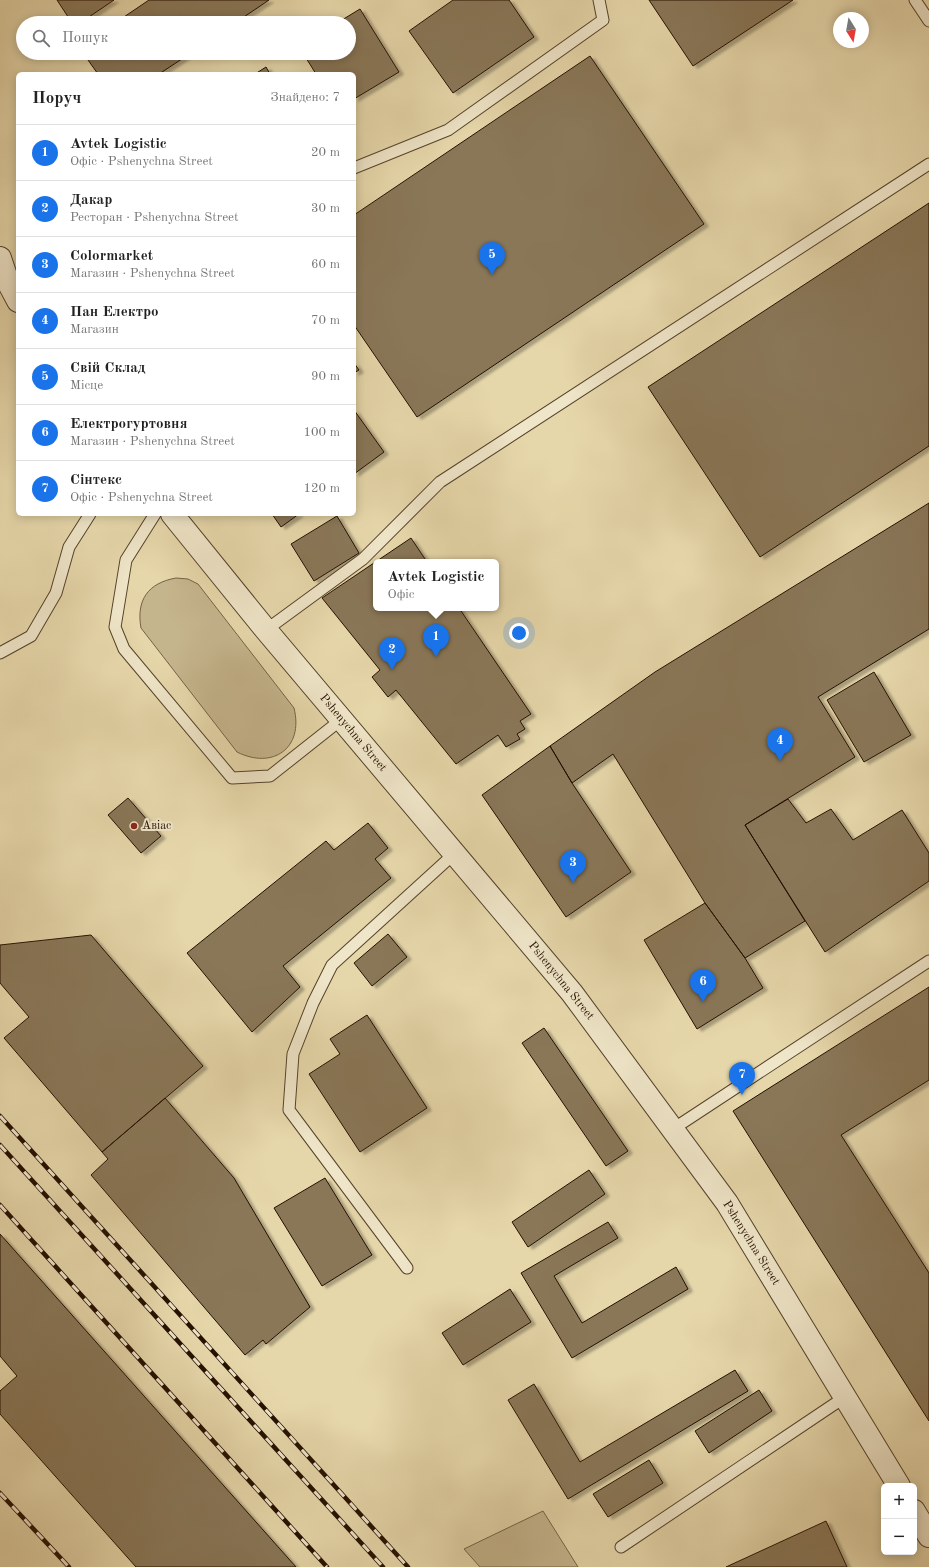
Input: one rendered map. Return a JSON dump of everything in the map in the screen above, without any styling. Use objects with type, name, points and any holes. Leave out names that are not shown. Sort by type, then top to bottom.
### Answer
[{"type":"street","points":[[0,258],[8,282],[16,297]]},
{"type":"street","name":"Pshenychna Street","points":[[174,516],[266,630],[572,993],[727,1203],[897,1483]]},
{"type":"street","points":[[917,1516],[929,1536]]},
{"type":"lane","points":[[356,167],[448,130],[603,20],[600,0]]},
{"type":"lane","points":[[915,0],[929,21]]},
{"type":"lane","points":[[266,630],[363,559],[440,482],[929,164]]},
{"type":"lane","points":[[0,653],[31,636],[56,592],[69,547],[89,516]]},
{"type":"lane","points":[[154,516],[126,560],[115,627],[124,649],[232,778],[270,776],[342,720]]},
{"type":"lane","points":[[407,1268],[289,1110],[293,1054],[313,1003],[332,965],[455,853]]},
{"type":"lane","points":[[672,1129],[929,961]]},
{"type":"lane","points":[[621,1547],[845,1397]]},
{"type":"shaded area","points":[[176,578],[188,579],[198,584],[294,708],[296,722],[294,734],[290,744],[283,752],[273,757],[262,758],[250,757],[237,752],[141,628],[140,609],[146,594],[158,584],[166,580]]},
{"type":"shaded area","points":[[543,1511],[578,1567],[480,1567],[464,1549]]},
{"type":"building","points":[[57,0],[114,0],[90,16],[67,16]]},
{"type":"building","points":[[149,0],[269,0],[245,16],[125,16]]},
{"type":"building","points":[[453,0],[509,0],[534,37],[453,93],[409,31]]},
{"type":"building","points":[[649,0],[793,0],[693,66]]},
{"type":"building","points":[[360,9],[399,72],[356,98],[356,72],[315,72],[307,60],[356,60],[356,16],[348,16]]},
{"type":"building","points":[[590,56],[704,224],[417,417],[356,328],[356,214]]},
{"type":"building","points":[[88,60],[180,60],[162,72],[97,72]]},
{"type":"building","points":[[266,67],[269,72],[258,72]]},
{"type":"building","points":[[929,203],[929,446],[760,557],[648,387]]},
{"type":"building","points":[[356,413],[384,452],[356,473]]},
{"type":"building","points":[[929,503],[929,629],[818,697],[855,757],[745,825],[805,921],[745,958],[705,903],[613,754],[572,783],[550,746],[655,672]]},
{"type":"building","points":[[273,516],[296,516],[281,527]]},
{"type":"building","points":[[337,516],[359,553],[314,581],[291,544]]},
{"type":"building","points":[[411,538],[425,559],[380,559]]},
{"type":"building","points":[[373,564],[373,611],[461,611],[531,714],[520,721],[525,729],[517,734],[520,739],[506,747],[498,735],[456,764],[396,690],[388,697],[372,677],[380,670],[322,598]]},
{"type":"building","points":[[874,672],[911,735],[864,762],[827,700]]},
{"type":"building","points":[[550,746],[572,783],[631,872],[566,917],[482,795]]},
{"type":"building","name":"Авіас","points":[[128,798],[161,836],[141,853],[108,815]]},
{"type":"building","points":[[788,799],[806,823],[831,809],[853,840],[902,810],[929,853],[929,881],[825,952],[745,825]]},
{"type":"building","points":[[368,823],[388,848],[375,859],[391,878],[283,966],[300,987],[252,1032],[187,953],[326,841],[334,850]]},
{"type":"building","points":[[705,903],[745,958],[763,988],[697,1029],[644,940]]},
{"type":"building","points":[[388,934],[407,957],[372,986],[354,963]]},
{"type":"building","points":[[91,935],[203,1066],[102,1152],[4,1038],[29,1017],[0,983],[0,945]]},
{"type":"building","points":[[929,987],[929,1080],[841,1135],[929,1273],[929,1421],[733,1111]]},
{"type":"building","points":[[367,1015],[427,1108],[360,1152],[309,1074],[340,1054],[330,1039]]},
{"type":"building","points":[[544,1028],[628,1151],[606,1166],[522,1043]]},
{"type":"building","points":[[165,1098],[234,1178],[310,1307],[266,1344],[263,1340],[245,1355],[91,1175],[108,1159],[102,1152]]},
{"type":"building","points":[[589,1170],[605,1194],[528,1247],[512,1222]]},
{"type":"building","points":[[325,1178],[372,1255],[322,1286],[274,1208]]},
{"type":"building","points":[[608,1222],[618,1238],[554,1276],[582,1323],[676,1267],[688,1289],[572,1358],[521,1273]]},
{"type":"building","points":[[0,1234],[296,1567],[136,1567],[0,1414],[0,1391],[17,1376],[0,1356]]},
{"type":"building","points":[[510,1289],[531,1322],[463,1365],[442,1333]]},
{"type":"building","points":[[735,1370],[748,1391],[568,1499],[508,1400],[534,1384],[580,1462]]},
{"type":"building","points":[[759,1390],[772,1411],[709,1453],[695,1431]]},
{"type":"building","points":[[649,1460],[663,1483],[608,1517],[593,1494]]},
{"type":"building","points":[[826,1521],[847,1567],[726,1567]]},
{"type":"railway","points":[[0,1116],[408,1567]]},
{"type":"railway","points":[[0,1145],[383,1567]]},
{"type":"railway","points":[[0,1205],[327,1567]]},
{"type":"railway","points":[[0,1493],[69,1567]]},
{"type":"place","name":"Свій Склад","points":[[492,275]]},
{"type":"place","name":"Avtek Logistic","points":[[436,657]]},
{"type":"place","name":"Дакар","points":[[392,670]]},
{"type":"place","name":"Пан Електро","points":[[780,761]]},
{"type":"place","name":"Авіас","points":[[134,826]]},
{"type":"place","name":"Colormarket","points":[[573,883]]},
{"type":"place","name":"Електрогуртовня","points":[[703,1002]]},
{"type":"place","name":"Сінтекс","points":[[742,1095]]}]
